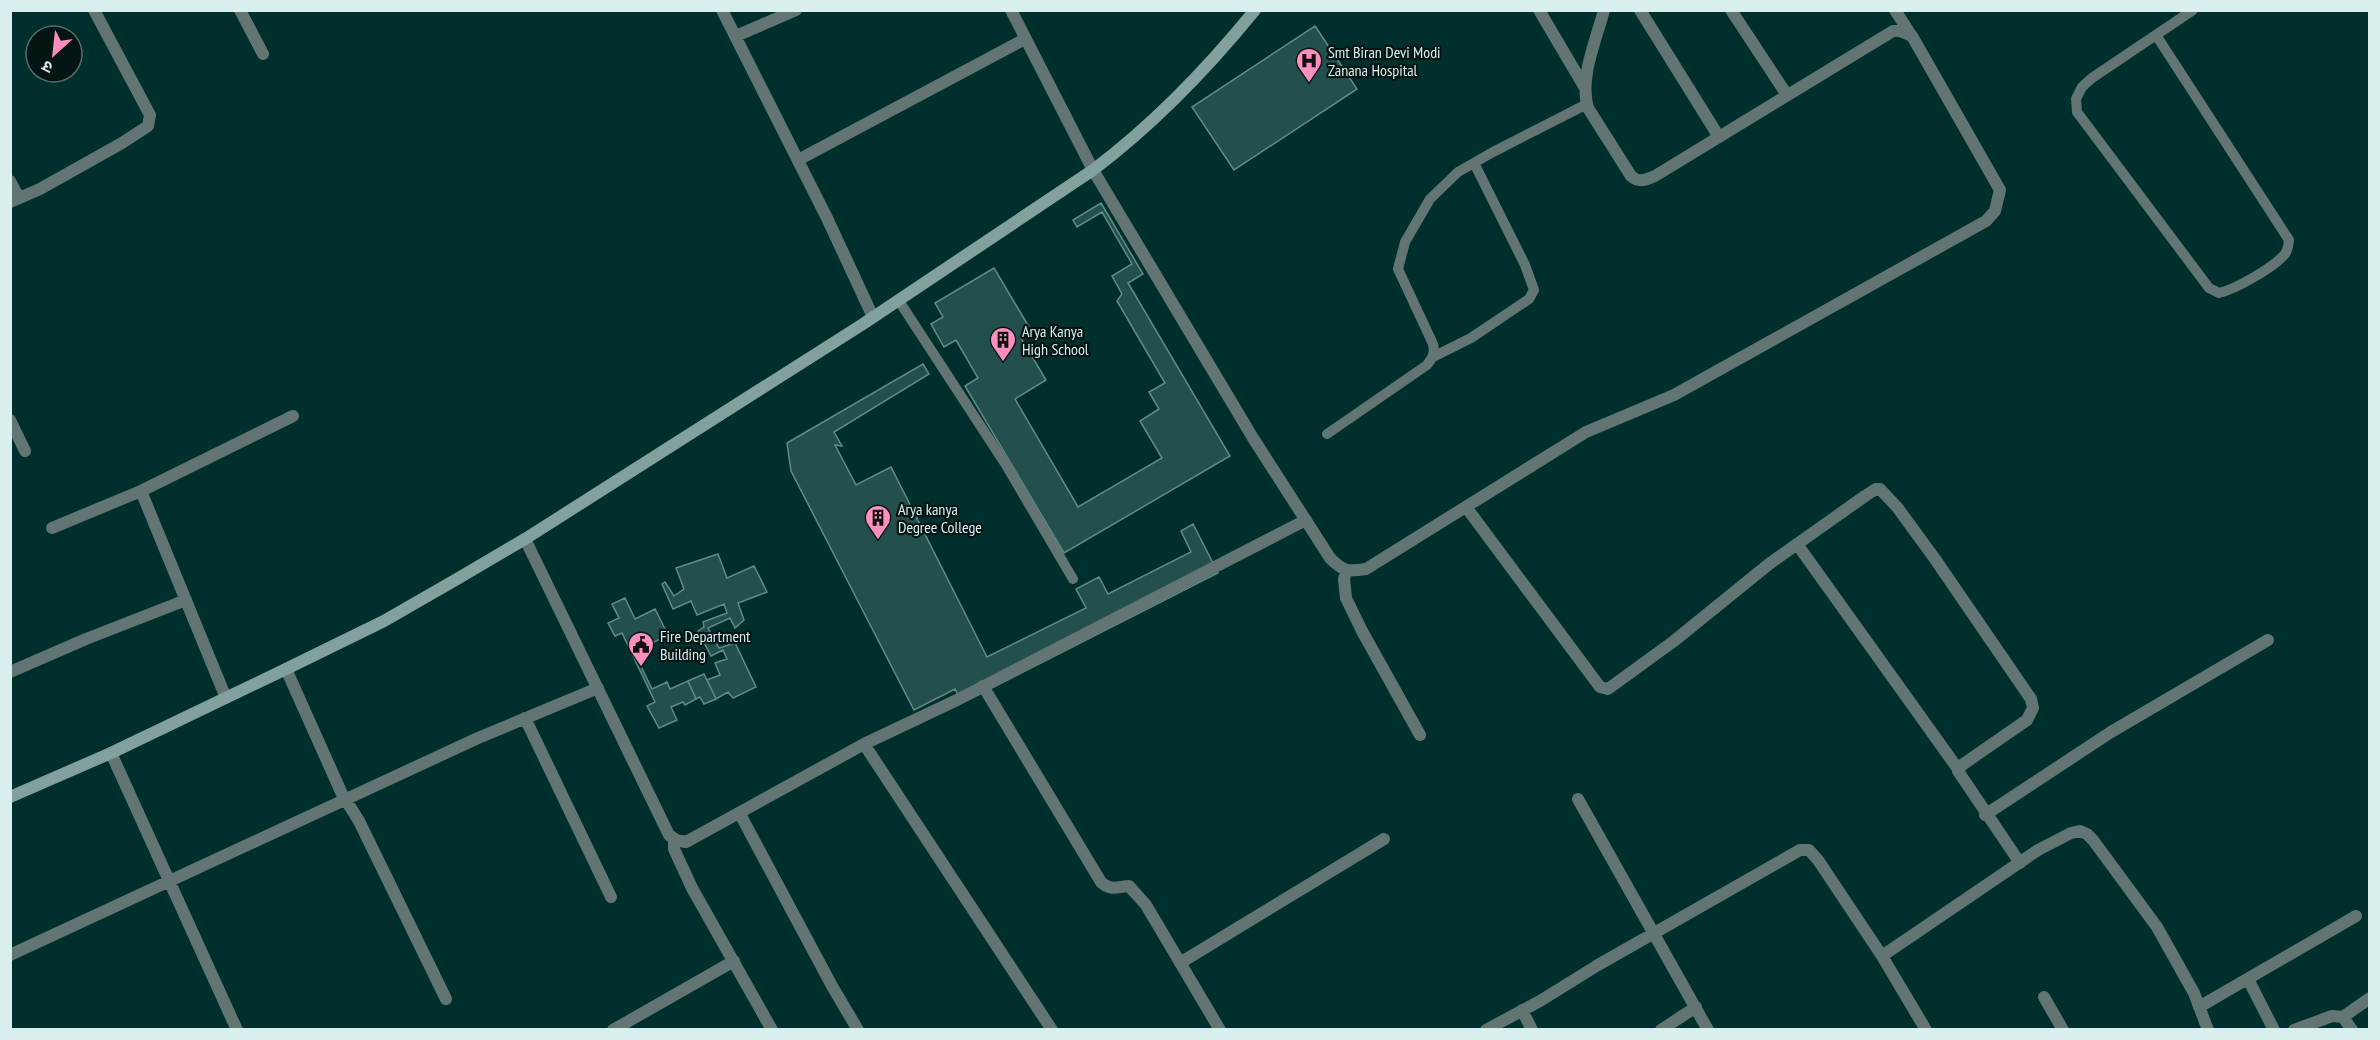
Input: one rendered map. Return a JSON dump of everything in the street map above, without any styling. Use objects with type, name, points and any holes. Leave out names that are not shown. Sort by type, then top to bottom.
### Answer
[{"type":"main road","points":[[10,797],[111,753],[384,621],[525,539],[899,301],[1093,170],[1149,125],[1180,95],[1255,10]]},
{"type":"street","points":[[10,181],[15,200],[112,149],[148,126],[150,116],[94,10]]},
{"type":"street","points":[[240,10],[263,54]]},
{"type":"street","points":[[722,10],[798,160],[873,317]]},
{"type":"street","points":[[736,36],[796,10]]},
{"type":"street","points":[[1011,10],[1093,170],[1253,438],[1330,558],[1351,572],[1366,569],[1586,432],[1674,395],[1986,220],[1995,211],[2000,190],[1895,10]]},
{"type":"street","points":[[1539,10],[1585,88]]},
{"type":"street","points":[[1604,10],[1585,88],[1587,104],[1631,176],[1636,180],[1646,180],[1655,176],[1893,31],[1900,30],[1912,36]]},
{"type":"street","points":[[1640,10],[1719,137]]},
{"type":"street","points":[[1731,10],[1787,95]]},
{"type":"street","points":[[798,160],[1025,39]]},
{"type":"street","points":[[52,528],[141,490],[293,416]]},
{"type":"street","points":[[10,420],[26,451]]},
{"type":"street","points":[[1466,507],[1603,689],[1608,689],[1797,544],[1864,496],[1880,489],[1897,507],[1935,559],[2031,699],[2033,708],[2027,720],[1958,769]]},
{"type":"street","points":[[141,490],[226,698]]},
{"type":"street","points":[[525,539],[669,835],[686,842],[694,840],[864,744],[982,687],[1305,520]]},
{"type":"street","points":[[1797,544],[1958,769],[1985,815],[2020,863]]},
{"type":"street","points":[[1346,570],[1344,579],[1346,598],[1420,735]]},
{"type":"street","points":[[10,672],[186,600]]},
{"type":"street","points":[[1985,815],[2111,732],[2268,640]]},
{"type":"street","points":[[286,669],[345,799],[359,820],[446,999]]},
{"type":"street","points":[[982,687],[1101,882],[1106,887],[1114,889],[1129,885],[1134,889],[1146,905],[1220,1029]]},
{"type":"street","points":[[10,955],[170,883],[345,799],[525,718],[598,688]]},
{"type":"street","points":[[525,718],[611,897]]},
{"type":"street","points":[[864,744],[1052,1029]]},
{"type":"street","points":[[111,753],[237,1029]]},
{"type":"street","points":[[1578,799],[1708,1029]]},
{"type":"street","points":[[740,814],[832,986],[858,1029]]},
{"type":"street","points":[[1882,956],[2020,863],[2071,833],[2080,831],[2087,834],[2157,927],[2194,993],[2208,1029]]},
{"type":"street","points":[[674,839],[674,849],[679,862],[772,1029]]},
{"type":"street","points":[[1180,963],[1384,839]]},
{"type":"street","points":[[1486,1029],[1789,855],[1800,850],[1809,850],[1882,956],[1926,1029]]},
{"type":"street","points":[[2199,1007],[2356,916]]},
{"type":"street","points":[[613,1029],[734,961]]},
{"type":"street","points":[[2248,979],[2274,1029]]},
{"type":"street","points":[[2044,997],[2063,1029]]},
{"type":"street","points":[[2294,1029],[2332,1016],[2343,1017],[2370,998]]},
{"type":"street","points":[[1662,1029],[1696,1007]]},
{"type":"street","points":[[1522,1010],[1532,1029]]},
{"type":"street","points":[[2343,1017],[2352,1029]]},
{"type":"lane","points":[[2156,35],[2289,240],[2287,251],[2279,259],[2231,290],[2219,293],[2209,288],[2077,112],[2076,99],[2082,87],[2092,78],[2193,10]]},
{"type":"lane","points":[[1327,434],[1427,365],[1432,357],[1434,351],[1432,344],[1401,278],[1399,261],[1406,242],[1430,199],[1458,172],[1587,104]]},
{"type":"lane","points":[[1432,357],[1471,338],[1529,299],[1534,290],[1525,265],[1474,163]]},
{"type":"lane","points":[[899,301],[1006,465],[1073,579]]},
{"type":"building","points":[[1315,26],[1357,89],[1234,170],[1192,107]]},
{"type":"building","name":"Arya Kanya High School","points":[[1101,203],[1143,274],[1128,283],[1230,456],[1064,553],[965,386],[978,378],[956,340],[944,347],[931,324],[943,317],[935,303],[994,268],[1032,332],[1021,338],[1046,380],[1015,399],[1078,507],[1162,458],[1140,421],[1159,409],[1149,392],[1165,383],[1117,301],[1122,294],[1112,276],[1132,264],[1102,212],[1077,227],[1073,220]]},
{"type":"building","name":"Arya kanya Degree College","points":[[923,364],[929,374],[834,432],[842,446],[835,445],[856,485],[891,467],[987,657],[1086,608],[1076,589],[1099,577],[1108,594],[1191,552],[1181,531],[1193,524],[1218,573],[962,703],[955,689],[914,710],[791,471],[787,443]]},
{"type":"building","points":[[718,554],[727,578],[754,566],[767,592],[738,603],[744,620],[735,628],[730,618],[708,628],[719,648],[735,643],[756,687],[733,698],[728,692],[716,699],[707,680],[720,675],[715,663],[727,659],[723,650],[711,656],[698,631],[704,627],[703,622],[727,613],[724,604],[697,615],[691,601],[673,609],[662,584],[665,582],[674,596],[684,589],[676,568]]},
{"type":"building","name":"Fire Department Building","points":[[625,598],[635,619],[655,609],[668,635],[650,644],[652,648],[636,656],[652,689],[667,682],[670,689],[688,681],[696,699],[685,705],[683,702],[671,707],[677,720],[659,728],[647,706],[655,702],[622,633],[615,636],[608,623],[619,618],[612,604]]},
{"type":"building","points":[[704,674],[716,699],[704,704],[700,697],[696,699],[688,681]]},
{"type":"place","name":"Smt Biran Devi Modi Zanana Hospital","points":[[1309,84]]},
{"type":"place","name":"Arya Kanya High School","points":[[1003,363]]},
{"type":"place","name":"Arya kanya Degree College","points":[[878,541]]},
{"type":"place","name":"Fire Department Building","points":[[641,668]]}]
